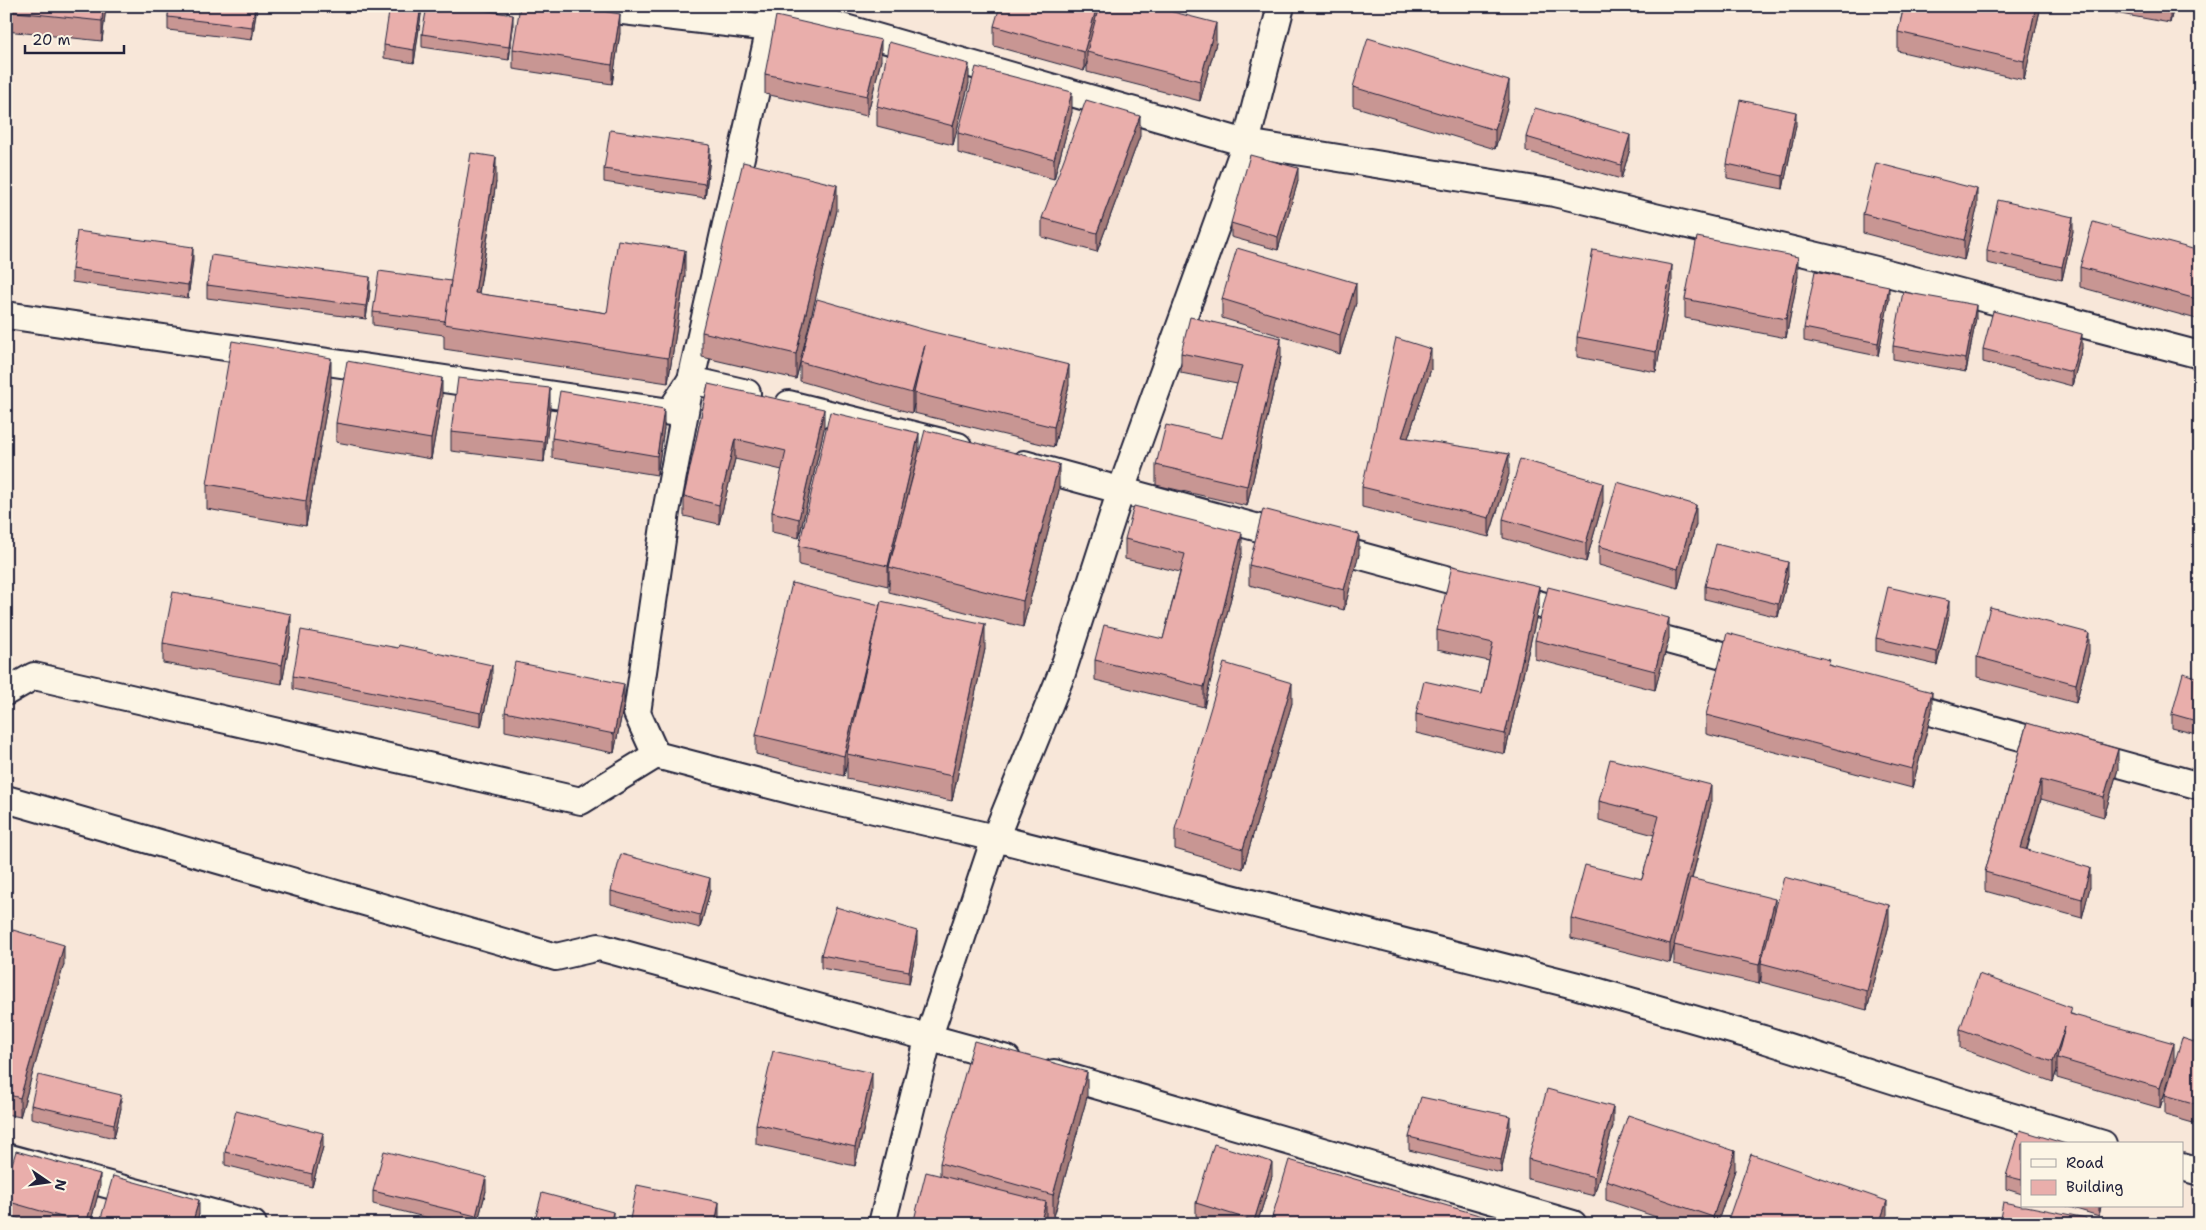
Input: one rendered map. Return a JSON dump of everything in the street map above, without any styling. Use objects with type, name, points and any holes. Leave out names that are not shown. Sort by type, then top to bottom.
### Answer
[{"type":"street","points":[[580,6],[771,14],[1246,143],[1554,193],[1872,269],[2200,355]]},
{"type":"street","points":[[882,1224],[929,1036],[995,838],[1062,673],[1121,490],[1246,143],[1281,6]]},
{"type":"street","points":[[656,755],[637,713],[666,512],[691,380],[771,14]]},
{"type":"street","points":[[6,315],[670,412],[691,380]]},
{"type":"street","points":[[691,380],[988,454],[1776,669]]},
{"type":"street","points":[[6,692],[34,676],[580,800],[656,755],[801,793],[995,838],[1578,986],[1763,1039],[2097,1142]]},
{"type":"street","points":[[1872,696],[2200,786]]},
{"type":"street","points":[[6,799],[556,957],[599,947],[929,1036],[1573,1224]]},
{"type":"street","points":[[6,1157],[253,1224]]},
{"type":"street","points":[[2184,1168],[2200,1172]]},
{"type":"building","points":[[6,6],[103,6],[102,21],[6,11]]},
{"type":"building","points":[[169,6],[255,6],[252,27],[168,17]]},
{"type":"building","points":[[390,6],[421,6],[414,50],[384,45]]},
{"type":"building","points":[[427,6],[458,6],[513,15],[509,47],[422,34]]},
{"type":"building","points":[[520,6],[572,6],[620,14],[612,65],[513,49]]},
{"type":"building","points":[[1000,6],[1097,6],[1084,52],[994,26]]},
{"type":"building","points":[[1099,6],[1150,6],[1216,23],[1200,81],[1087,52]]},
{"type":"building","points":[[1904,6],[2036,6],[2024,61],[1898,32]]},
{"type":"building","points":[[2151,6],[2171,6],[2170,10]]},
{"type":"building","points":[[776,16],[881,40],[867,96],[765,74]]},
{"type":"building","points":[[1368,38],[1509,81],[1495,130],[1353,87]]},
{"type":"building","points":[[889,42],[969,64],[953,126],[877,106]]},
{"type":"building","points":[[976,67],[1072,92],[1054,159],[958,133]]},
{"type":"building","points":[[1086,100],[1140,116],[1097,233],[1042,218]]},
{"type":"building","points":[[1740,100],[1796,112],[1783,176],[1727,164]]},
{"type":"building","points":[[1535,108],[1630,135],[1621,165],[1526,137]]},
{"type":"building","points":[[610,130],[710,145],[705,184],[604,169]]},
{"type":"building","points":[[471,153],[496,157],[475,293],[607,313],[618,240],[685,250],[668,358],[444,324]]},
{"type":"building","points":[[1250,155],[1298,168],[1278,237],[1231,223]]},
{"type":"building","points":[[743,162],[837,185],[796,354],[702,332]]},
{"type":"building","points":[[1876,163],[1977,189],[1964,240],[1863,214]]},
{"type":"building","points":[[1998,200],[2073,217],[2062,267],[1987,250]]},
{"type":"building","points":[[2093,222],[2200,251],[2200,300],[2080,267]]},
{"type":"building","points":[[77,231],[193,247],[188,285],[72,269]]},
{"type":"building","points":[[1697,237],[1798,257],[1786,319],[1685,299]]},
{"type":"building","points":[[1237,248],[1356,283],[1340,335],[1222,299]]},
{"type":"building","points":[[1593,250],[1672,265],[1656,352],[1577,337]]},
{"type":"building","points":[[211,255],[370,277],[366,306],[207,285]]},
{"type":"building","points":[[379,271],[451,281],[445,321],[373,312]]},
{"type":"building","points":[[1815,271],[1889,286],[1878,343],[1804,328]]},
{"type":"building","points":[[1903,292],[1976,305],[1966,359],[1893,346]]},
{"type":"building","points":[[817,299],[929,331],[1069,365],[1054,427],[914,393],[925,345],[912,393],[800,362]]},
{"type":"building","points":[[1993,311],[2082,334],[2072,372],[1983,349]]},
{"type":"building","points":[[1190,317],[1281,338],[1247,486],[1156,465],[1166,425],[1222,438],[1242,366],[1181,353]]},
{"type":"building","points":[[1396,338],[1431,349],[1402,437],[1509,454],[1489,518],[1362,487]]},
{"type":"building","points":[[232,341],[331,358],[306,501],[207,484]]},
{"type":"building","points":[[347,361],[442,378],[431,439],[336,423]]},
{"type":"building","points":[[458,378],[550,388],[544,442],[451,432]]},
{"type":"building","points":[[708,384],[824,409],[799,519],[772,512],[786,451],[735,439],[719,505],[684,496]]},
{"type":"building","points":[[560,391],[664,409],[657,456],[552,438]]},
{"type":"building","points":[[830,412],[919,433],[888,566],[799,546]]},
{"type":"building","points":[[925,430],[1059,464],[1023,601],[889,567]]},
{"type":"building","points":[[1520,459],[1603,483],[1586,543],[1503,519]]},
{"type":"building","points":[[1617,482],[1696,505],[1678,569],[1599,546]]},
{"type":"building","points":[[1134,506],[1242,533],[1204,687],[1095,660],[1104,625],[1163,639],[1185,554],[1125,539]]},
{"type":"building","points":[[1263,509],[1359,534],[1344,590],[1249,565]]},
{"type":"building","points":[[1716,544],[1788,562],[1778,604],[1705,586]]},
{"type":"building","points":[[1452,566],[1539,586],[1505,734],[1416,714],[1424,681],[1482,694],[1493,643],[1437,630]]},
{"type":"building","points":[[792,583],[880,605],[844,756],[756,735]]},
{"type":"building","points":[[1548,587],[1669,618],[1655,671],[1535,640]]},
{"type":"building","points":[[1888,587],[1949,601],[1937,652],[1876,638]]},
{"type":"building","points":[[173,592],[291,614],[282,665],[163,643]]},
{"type":"building","points":[[881,601],[985,624],[952,776],[847,754]]},
{"type":"building","points":[[1990,607],[2089,633],[2076,684],[1977,657]]},
{"type":"building","points":[[301,630],[398,648],[399,645],[492,665],[481,713],[293,676]]},
{"type":"building","points":[[1727,633],[1830,660],[1828,665],[1932,692],[1912,769],[1706,715]]},
{"type":"building","points":[[515,662],[624,684],[614,734],[505,712]]},
{"type":"building","points":[[1224,663],[1292,683],[1243,849],[1175,829]]},
{"type":"building","points":[[2183,673],[2200,678],[2200,722],[2172,714]]},
{"type":"building","points":[[2027,723],[2118,749],[2104,797],[2041,780],[2021,848],[2090,868],[2082,899],[1985,872]]},
{"type":"building","points":[[1610,759],[1711,785],[1670,944],[1571,918],[1585,865],[1642,879],[1659,816],[1599,801]]},
{"type":"building","points":[[621,854],[710,878],[700,915],[611,891]]},
{"type":"building","points":[[1784,877],[1889,905],[1867,991],[1761,963]]},
{"type":"building","points":[[1690,878],[1775,899],[1759,965],[1674,945]]},
{"type":"building","points":[[836,907],[917,931],[909,971],[821,955]]},
{"type":"building","points":[[13,930],[64,945],[20,1098],[6,1094],[6,953]]},
{"type":"building","points":[[1979,974],[2072,1008],[2070,1014],[2174,1043],[2160,1088],[2057,1058],[2065,1027],[2053,1062],[1960,1029]]},
{"type":"building","points":[[2182,1038],[2200,1044],[2200,1105],[2165,1095]]},
{"type":"building","points":[[974,1041],[1087,1072],[1053,1195],[940,1163]]},
{"type":"building","points":[[773,1051],[872,1073],[855,1147],[756,1124]]},
{"type":"building","points":[[38,1075],[121,1095],[114,1124],[31,1105]]},
{"type":"building","points":[[1547,1089],[1613,1107],[1594,1177],[1528,1159]]},
{"type":"building","points":[[1421,1097],[1510,1116],[1501,1160],[1409,1137]]},
{"type":"building","points":[[236,1111],[323,1133],[312,1174],[225,1152]]},
{"type":"building","points":[[1628,1115],[1735,1151],[1713,1217],[1606,1180]]},
{"type":"building","points":[[2020,1130],[2059,1142],[2021,1142],[2021,1180],[2006,1176]]},
{"type":"building","points":[[1214,1144],[1272,1162],[1254,1221],[1196,1203]]},
{"type":"building","points":[[16,1151],[100,1174],[86,1224],[6,1201],[6,1184]]},
{"type":"building","points":[[384,1151],[486,1177],[476,1216],[373,1191]]},
{"type":"building","points":[[1751,1154],[1887,1201],[1879,1224],[1740,1224],[1728,1220]]},
{"type":"building","points":[[1289,1160],[1510,1224],[1270,1224]]},
{"type":"building","points":[[926,1172],[1046,1202],[1040,1224],[913,1224]]},
{"type":"building","points":[[113,1176],[199,1200],[192,1224],[120,1224],[101,1218]]},
{"type":"building","points":[[637,1185],[719,1202],[715,1224],[629,1224]]},
{"type":"building","points":[[542,1193],[613,1212],[610,1224],[534,1224]]},
{"type":"building","points":[[2003,1202],[2021,1206],[2021,1208],[2036,1208],[2086,1218],[2085,1224],[1999,1224]]},
{"type":"building","points":[[1900,1216],[1927,1224],[1898,1224]]}]
